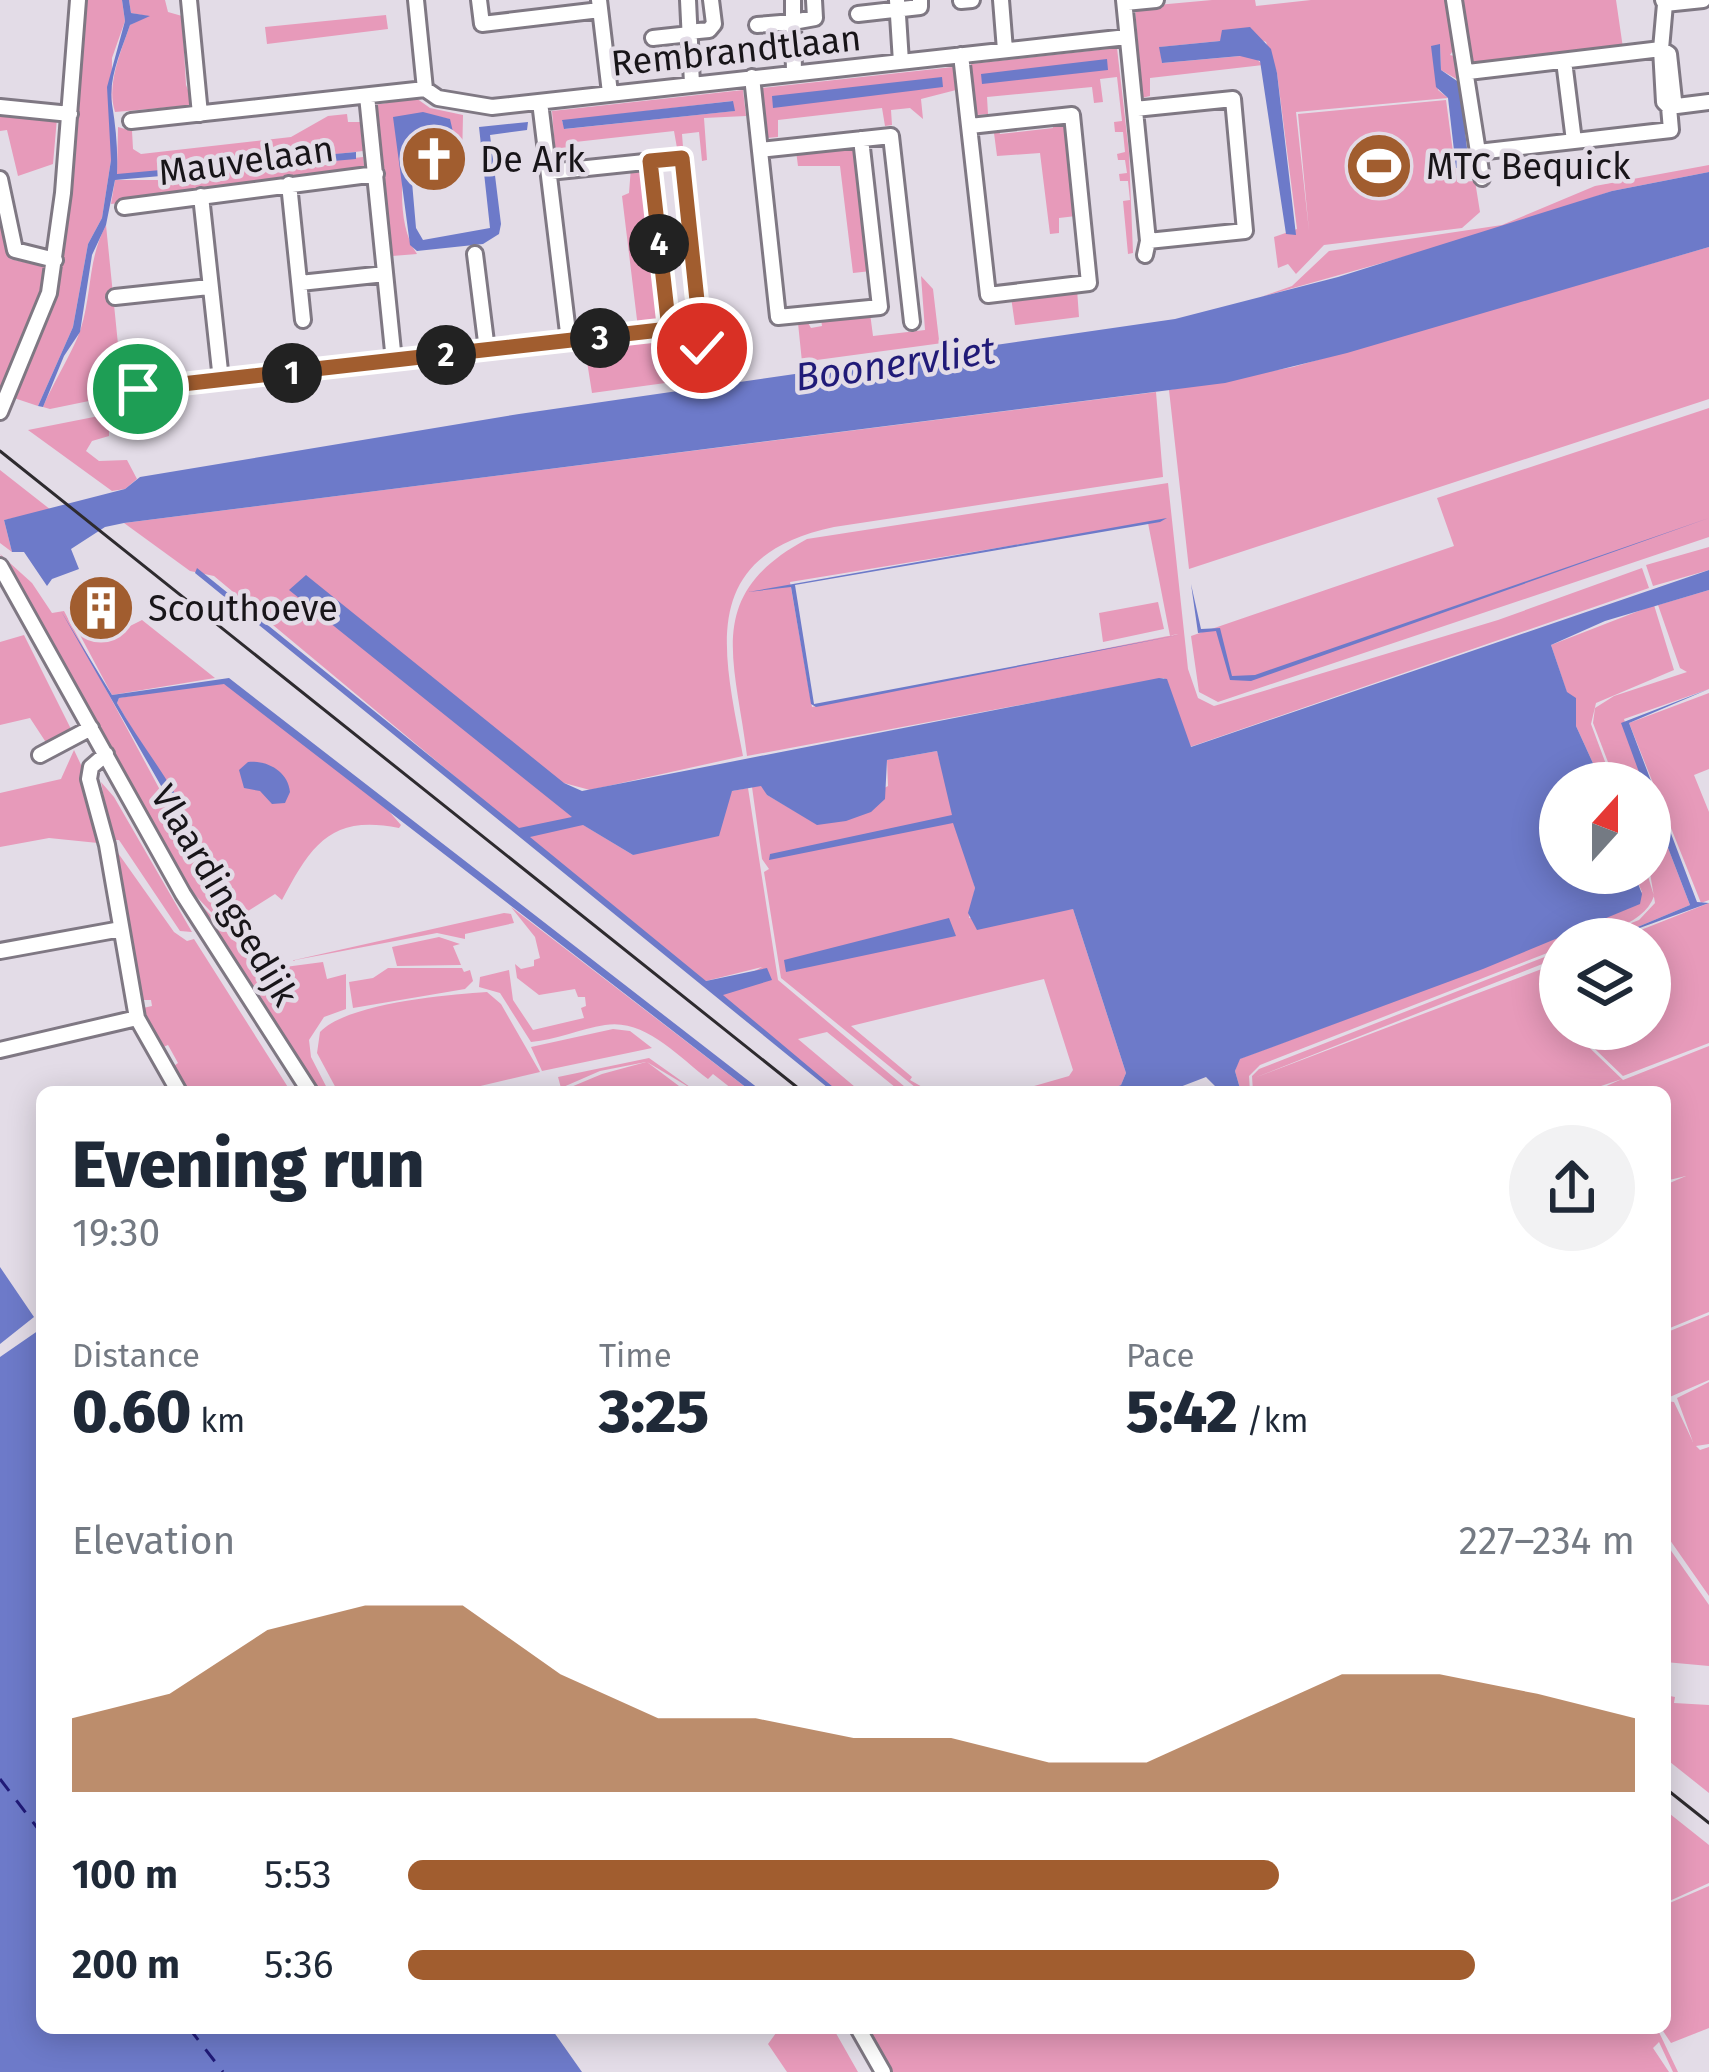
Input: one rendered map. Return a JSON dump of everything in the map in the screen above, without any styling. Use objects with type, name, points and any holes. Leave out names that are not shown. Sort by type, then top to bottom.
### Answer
[{"type":"street","points":[[0,412],[40,320],[55,260],[77,0]]},
{"type":"street","points":[[189,0],[200,114]]},
{"type":"street","points":[[131,121],[425,89],[416,0]]},
{"type":"street","points":[[479,0],[482,24],[600,5],[610,93]]},
{"type":"street","points":[[688,0],[692,84]]},
{"type":"street","points":[[653,38],[710,30],[714,24],[711,0]]},
{"type":"street","points":[[793,0],[794,73]]},
{"type":"street","points":[[758,25],[815,18],[814,0]]},
{"type":"street","points":[[858,14],[897,5],[920,7],[920,0]]},
{"type":"street","points":[[961,1],[972,0]]},
{"type":"street","points":[[1005,50],[1001,0],[1015,0]]},
{"type":"street","points":[[1135,109],[1233,99],[1245,231],[1146,248],[1125,2],[1156,0]]},
{"type":"street","points":[[1454,0],[1459,56],[1468,72],[1482,178]]},
{"type":"street","points":[[1478,152],[1670,130],[1661,49],[1664,2],[1703,0]]},
{"type":"street","points":[[897,5],[901,62]]},
{"type":"street","name":"Rembrandtlaan","points":[[425,89],[438,98],[471,105],[540,102],[1127,37]]},
{"type":"street","points":[[1468,72],[1661,49]]},
{"type":"street","points":[[961,55],[988,295],[1089,283],[1072,116],[970,126]]},
{"type":"street","points":[[1564,61],[1574,141]]},
{"type":"street","points":[[752,77],[778,317],[880,307],[861,139]]},
{"type":"street","points":[[367,96],[394,362]]},
{"type":"street","points":[[540,102],[568,341]]},
{"type":"street","points":[[1669,107],[1709,102]]},
{"type":"street","points":[[0,107],[70,113]]},
{"type":"street","points":[[760,149],[891,136],[912,322]]},
{"type":"street","points":[[549,172],[682,158],[702,348]]},
{"type":"street","points":[[138,389],[669,329],[650,161]]},
{"type":"street","name":"Mauvelaan","points":[[124,207],[376,174]]},
{"type":"street","points":[[0,179],[16,250],[55,260]]},
{"type":"street","points":[[289,184],[303,320]]},
{"type":"street","points":[[201,196],[221,380]]},
{"type":"street","points":[[475,254],[487,350]]},
{"type":"street","points":[[300,283],[386,274]]},
{"type":"street","points":[[115,297],[209,287]]},
{"type":"street","name":"Vlaardingsedijk","points":[[0,566],[183,894],[306,1086]]},
{"type":"street","points":[[40,755],[91,728]]},
{"type":"street","points":[[109,760],[91,766],[137,1018],[176,1086]]},
{"type":"street","points":[[0,951],[121,928]]},
{"type":"street","points":[[0,1050],[137,1018]]},
{"type":"street","points":[[861,2034],[883,2072]]},
{"type":"shaded area","points":[[84,0],[122,0],[125,21],[112,58],[111,160],[102,218],[88,244],[73,327],[38,406],[11,397],[33,348],[61,252],[75,154]]},
{"type":"shaded area","points":[[129,0],[165,0],[168,12],[182,16],[186,85],[194,105],[115,112],[112,90],[119,57],[130,25],[147,16],[131,13]]},
{"type":"shaded area","points":[[1255,0],[1256,6],[1311,0],[1449,0],[1454,49],[1450,55],[1465,84],[1441,70],[1440,45],[1438,90],[1448,98],[1296,112],[1309,231],[1298,114],[1446,100],[1457,182],[1475,181],[1480,212],[1462,228],[1324,245],[1296,274],[1288,264],[1278,268],[1274,237],[1297,229],[1277,73],[1266,42],[1254,37],[1251,28],[1220,41],[1160,47],[1162,63],[1253,56],[1263,65],[1150,78],[1150,96],[1142,98],[1135,7]]},
{"type":"shaded area","points":[[1460,0],[1616,0],[1623,48],[1476,65],[1470,63]]},
{"type":"shaded area","points":[[386,15],[388,29],[267,44],[265,27]]},
{"type":"shaded area","points":[[1117,48],[1129,153],[1133,253],[1128,254],[1123,201],[1130,200],[1128,181],[1120,181],[1119,174],[1127,173],[1125,160],[1118,160],[1117,154],[1125,152],[1123,132],[1115,132],[1114,122],[1122,121],[1117,77],[1100,79],[1103,102],[1094,103],[1092,87],[987,97],[988,114],[976,115],[971,64]]},
{"type":"shaded area","points":[[953,67],[956,90],[921,99],[923,119],[910,108],[891,110],[892,125],[885,126],[882,108],[778,120],[778,137],[767,138],[761,88]]},
{"type":"shaded area","points":[[743,90],[746,116],[704,118],[707,160],[702,161],[699,132],[682,134],[683,147],[677,148],[674,131],[566,143],[568,160],[556,161],[552,111]],"holes":[[[732,101],[734,111],[565,129],[562,121]]]},
{"type":"shaded area","points":[[416,98],[430,108],[463,115],[462,162],[456,163],[449,119],[423,113],[409,116],[402,205],[417,254],[392,256],[375,105]]},
{"type":"shaded area","points":[[0,113],[57,118],[53,164],[18,176],[7,130],[0,131]]},
{"type":"shaded area","points":[[347,114],[348,122],[360,122],[363,151],[162,174],[117,174],[118,127],[132,131],[133,149],[141,154],[291,137],[328,116]]},
{"type":"shaded area","points":[[1069,119],[1076,216],[1059,218],[1059,233],[1050,234],[1040,153],[997,156],[994,133],[984,134],[983,129],[998,127],[1000,134],[1053,128],[1052,120]]},
{"type":"shaded area","points":[[858,143],[871,271],[853,273],[840,166],[798,166],[796,151]]},
{"type":"shaded area","points":[[363,157],[365,173],[111,204],[115,180],[160,180]]},
{"type":"shaded area","points":[[1709,165],[1709,172],[1612,191],[1492,232],[1261,297],[1292,286],[1329,251],[1502,225],[1595,186]]},
{"type":"shaded area","points":[[631,167],[647,170],[664,325],[638,328],[622,196],[629,193]]},
{"type":"shaded area","points":[[0,218],[10,259],[46,267],[42,289],[0,389]]},
{"type":"shaded area","points":[[106,225],[123,394],[43,407],[81,328],[96,250]]},
{"type":"shaded area","points":[[1709,247],[1709,399],[1189,569],[1169,390],[1293,367]]},
{"type":"shaded area","points":[[921,276],[933,289],[939,340],[950,342],[802,362],[798,323],[807,321],[811,328],[822,326],[821,319],[870,313],[873,336],[925,330]]},
{"type":"shaded area","points":[[1077,289],[1079,317],[1015,325],[1011,297]]},
{"type":"shaded area","points":[[717,306],[724,375],[592,393],[585,349],[614,342],[615,349],[624,348],[624,341],[667,335],[672,360],[716,355],[711,308]]},
{"type":"shaded area","points":[[1156,392],[1163,477],[834,527],[790,541],[759,560],[740,585],[730,613],[727,645],[743,756],[590,790],[564,783],[580,823],[633,855],[732,791],[748,788],[778,980],[904,1086],[894,1086],[827,1032],[798,1039],[854,1086],[829,1086],[715,993],[762,967],[702,982],[214,576],[190,571],[124,523]]},
{"type":"shaded area","points":[[1709,408],[1709,537],[1218,702],[1199,692],[1191,636],[1454,546],[1437,498]]},
{"type":"shaded area","points":[[109,414],[109,436],[92,441],[86,451],[99,461],[127,460],[137,479],[125,489],[112,491],[28,430]]},
{"type":"shaded area","points":[[0,470],[51,510],[4,520],[12,552],[0,543]]},
{"type":"shaded area","points":[[1168,483],[1188,669],[1198,698],[1214,706],[1498,620],[1642,568],[1649,588],[1190,747],[1164,678],[747,756],[733,659],[739,606],[774,560],[807,539]],"holes":[[[1148,523],[1170,636],[812,707],[790,582]]]},
{"type":"shaded area","points":[[1709,547],[1709,570],[1653,586],[1646,565]]},
{"type":"shaded area","points":[[0,554],[32,583],[52,613],[64,611],[211,885],[266,965],[179,878]]},
{"type":"shaded area","points":[[1709,590],[1709,689],[1624,719],[1637,762],[1608,762],[1593,723],[1595,708],[1614,696],[1687,672],[1680,668],[1658,605]]},
{"type":"shaded area","points":[[1158,602],[1164,629],[1103,642],[1099,613]]},
{"type":"shaded area","points":[[1654,605],[1674,670],[1596,703],[1591,724],[1605,762],[1592,762],[1576,726],[1576,701],[1567,693],[1551,645]]},
{"type":"shaded area","points":[[142,620],[215,678],[112,695],[80,635]]},
{"type":"shaded area","points":[[24,635],[73,733],[49,747],[30,718],[0,725],[0,642]]},
{"type":"shaded area","points":[[224,683],[387,809],[399,828],[376,825],[340,830],[314,849],[282,900],[275,894],[240,916],[117,703],[119,698]]},
{"type":"shaded area","points":[[1709,693],[1709,769],[1694,775],[1709,812],[1709,900],[1701,903],[1671,828],[1671,762],[1645,762],[1629,723]]},
{"type":"shaded area","points":[[74,750],[98,843],[49,838],[0,847],[0,793],[61,779]]},
{"type":"shaded area","points":[[937,751],[975,888],[969,918],[1073,909],[1126,1073],[1121,1085],[1034,1086],[1069,1076],[1073,1070],[1044,979],[851,1026],[920,1086],[914,1086],[781,978],[764,872],[769,869],[762,859],[752,787],[762,785],[767,795],[817,824],[888,786],[887,760]]},
{"type":"shaded area","points":[[101,782],[192,932],[180,931],[119,840],[112,840]]},
{"type":"shaded area","points":[[113,846],[174,932],[187,941],[194,939],[287,1086],[182,1086],[171,1068],[178,1063],[168,1045],[161,1048],[143,1008],[152,1006],[151,1000],[142,1000]]},
{"type":"shaded area","points":[[1671,856],[1690,905],[1659,918],[1641,918],[1655,903],[1654,894],[1671,894]]},
{"type":"shaded area","points":[[191,894],[262,970],[323,962],[327,979],[346,974],[346,1009],[324,1017],[309,1040],[311,1057],[326,1086],[313,1086]]},
{"type":"shaded area","points":[[1638,894],[1653,894],[1636,918],[1595,918]]},
{"type":"shaded area","points":[[1709,903],[1709,1043],[1623,1076],[1596,1050],[1671,1050],[1671,918]]},
{"type":"shaded area","points":[[511,907],[744,1086],[728,1086],[713,1074],[708,1079],[660,1041],[619,1024],[531,1042],[500,993],[479,987],[480,977],[509,970],[513,1000],[533,1030],[584,1018],[585,997],[578,997],[575,989],[539,995],[517,978],[515,964],[521,969],[534,966],[540,958],[535,937]]},
{"type":"shaded area","points":[[511,914],[514,923],[465,934],[465,939],[437,933],[290,961]]},
{"type":"shaded area","points":[[439,937],[460,944],[453,946],[461,965],[397,966],[392,947]]},
{"type":"shaded area","points":[[1539,945],[1539,956],[1260,1065],[1249,1076],[1250,1086],[1239,1086],[1235,1071],[1239,1059]]},
{"type":"shaded area","points":[[1539,959],[1539,965],[1254,1078],[1539,970],[1539,1050],[1592,1050],[1622,1079],[1601,1086],[1253,1086],[1252,1076],[1259,1069]]},
{"type":"shaded area","points":[[388,968],[462,968],[470,970],[473,981],[465,989],[353,1008],[349,982],[373,978]]},
{"type":"shaded area","points":[[487,992],[501,1004],[540,1072],[480,1086],[335,1086],[317,1053],[320,1032],[374,1007]]},
{"type":"shaded area","points":[[613,1029],[630,1031],[652,1048],[542,1071],[531,1047]]},
{"type":"shaded area","points":[[1709,1046],[1709,1312],[1671,1328],[1671,1182],[1686,1176],[1671,1180],[1671,1086],[1606,1086]]},
{"type":"shaded area","points":[[649,1058],[689,1086],[647,1062],[679,1086],[573,1086],[646,1062],[600,1071],[566,1086],[560,1086],[558,1077]]},
{"type":"shaded area","points":[[1709,1315],[1709,1380],[1671,1396],[1671,1331]]},
{"type":"shaded area","points":[[1709,1382],[1709,1444],[1696,1446],[1700,1450],[1709,1447],[1709,1596],[1671,1542],[1671,1402],[1693,1442],[1677,1398]]},
{"type":"shaded area","points":[[1671,1551],[1709,1605],[1709,1666],[1671,1663]]},
{"type":"shaded area","points":[[1671,1696],[1674,1703],[1709,1705],[1709,1793],[1671,1763]]},
{"type":"shaded area","points":[[1671,1815],[1709,1845],[1709,1883],[1671,1900]]},
{"type":"shaded area","points":[[1709,1886],[1709,2028],[1671,2043],[1665,2034],[1671,2034],[1671,1902]]},
{"type":"shaded area","points":[[775,2034],[836,2034],[858,2072],[787,2072],[768,2044]]},
{"type":"shaded area","points":[[867,2034],[1660,2034],[1678,2072],[1673,2072],[1659,2042],[1653,2048],[1669,2072],[889,2072]]},
{"type":"water","points":[[122,0],[129,0],[131,13],[150,16],[130,25],[114,74],[117,174],[356,152],[356,159],[115,180],[106,225],[92,255],[80,332],[64,356],[43,407],[38,406],[73,327],[88,244],[102,218],[111,160],[107,87],[125,21]]},
{"type":"water","points":[[1250,27],[1271,49],[1277,73],[1296,235],[1286,234],[1260,61],[1240,56],[1162,63],[1159,47],[1220,41],[1222,30]]},
{"type":"water","points":[[1440,44],[1441,70],[1460,83],[1469,167],[1456,168],[1448,98],[1436,87],[1431,46]]},
{"type":"water","points":[[1107,59],[1108,70],[982,84],[981,74]]},
{"type":"water","points":[[942,77],[943,87],[773,108],[772,96]]},
{"type":"water","points":[[733,101],[735,111],[564,129],[562,120]]},
{"type":"water","points":[[423,112],[450,119],[453,132],[408,136],[416,228],[423,240],[490,228],[479,127],[528,122],[527,130],[490,135],[501,224],[499,234],[483,244],[417,251],[410,245],[393,117]]},
{"type":"water","name":"Boonervliet","points":[[1709,172],[1709,247],[1347,353],[1225,383],[124,523],[105,527],[71,549],[79,569],[52,579],[47,586],[24,552],[12,552],[4,520],[125,489],[140,477],[519,414],[1175,319],[1338,277],[1612,191]]},
{"type":"water","points":[[1167,518],[795,585],[814,704],[1179,635],[816,707],[811,704],[791,587],[748,592]]},
{"type":"water","points":[[1709,518],[1251,681],[1230,680],[1216,631],[1198,633],[1191,584],[1201,629],[1220,628],[1232,676],[1255,675]]},
{"type":"water","points":[[197,568],[519,828],[572,817],[289,590],[306,575],[564,783],[582,791],[1159,678],[1167,679],[1191,747],[1709,570],[1709,590],[1605,621],[1551,645],[1567,692],[1576,698],[1576,726],[1592,762],[1539,762],[1539,894],[1642,894],[1640,904],[1606,918],[1539,918],[1539,946],[1240,1059],[1235,1071],[1239,1086],[1215,1086],[1206,1077],[1183,1086],[1118,1086],[1126,1073],[1073,909],[977,930],[968,913],[975,888],[953,823],[769,860],[770,854],[952,815],[937,751],[887,760],[885,799],[871,812],[846,821],[817,825],[767,795],[761,786],[732,791],[719,836],[633,855],[583,825],[530,837],[706,981],[767,968],[772,980],[723,995],[832,1086],[826,1086],[195,573]]},
{"type":"water","points":[[61,611],[112,695],[229,678],[755,1086],[744,1086],[224,684],[119,698],[117,703],[183,807],[235,910],[268,960],[281,959],[267,966],[211,885],[184,826]]},
{"type":"water","points":[[1709,689],[1629,723],[1644,762],[1635,762],[1621,723]]},
{"type":"water","points":[[248,762],[269,765],[281,773],[290,792],[285,803],[272,804],[260,791],[244,788],[239,770]]},
{"type":"water","points":[[1671,834],[1697,902],[1709,903],[1659,918],[1690,905],[1671,856]]},
{"type":"water","points":[[949,918],[956,936],[786,972],[784,960]]},
{"type":"water","points":[[0,1267],[34,1317],[0,1344]]},
{"type":"water","points":[[36,1332],[36,2034],[555,2034],[582,2072],[0,2072],[0,1357]]},
{"type":"building","name":"De Ark","points":[[452,132],[457,181],[417,186],[412,136]]},
{"type":"building","name":"Scouthoeve","points":[[94,590],[121,611],[108,627],[81,605]]},
{"type":"ferry route","points":[[0,1779],[36,1826]]},
{"type":"ferry route","points":[[194,2034],[223,2072]]},
{"type":"tram line","points":[[0,451],[795,1086]]},
{"type":"tram line","points":[[1671,1793],[1709,1823]]},
{"type":"place","name":"De Ark","points":[[434,159]]},
{"type":"place","name":"MTC Bequick","points":[[1379,166]]},
{"type":"place","name":"Scouthoeve","points":[[101,608]]},
{"type":"route","points":[[138,389],[669,329],[650,161],[682,158],[702,348]]}]
